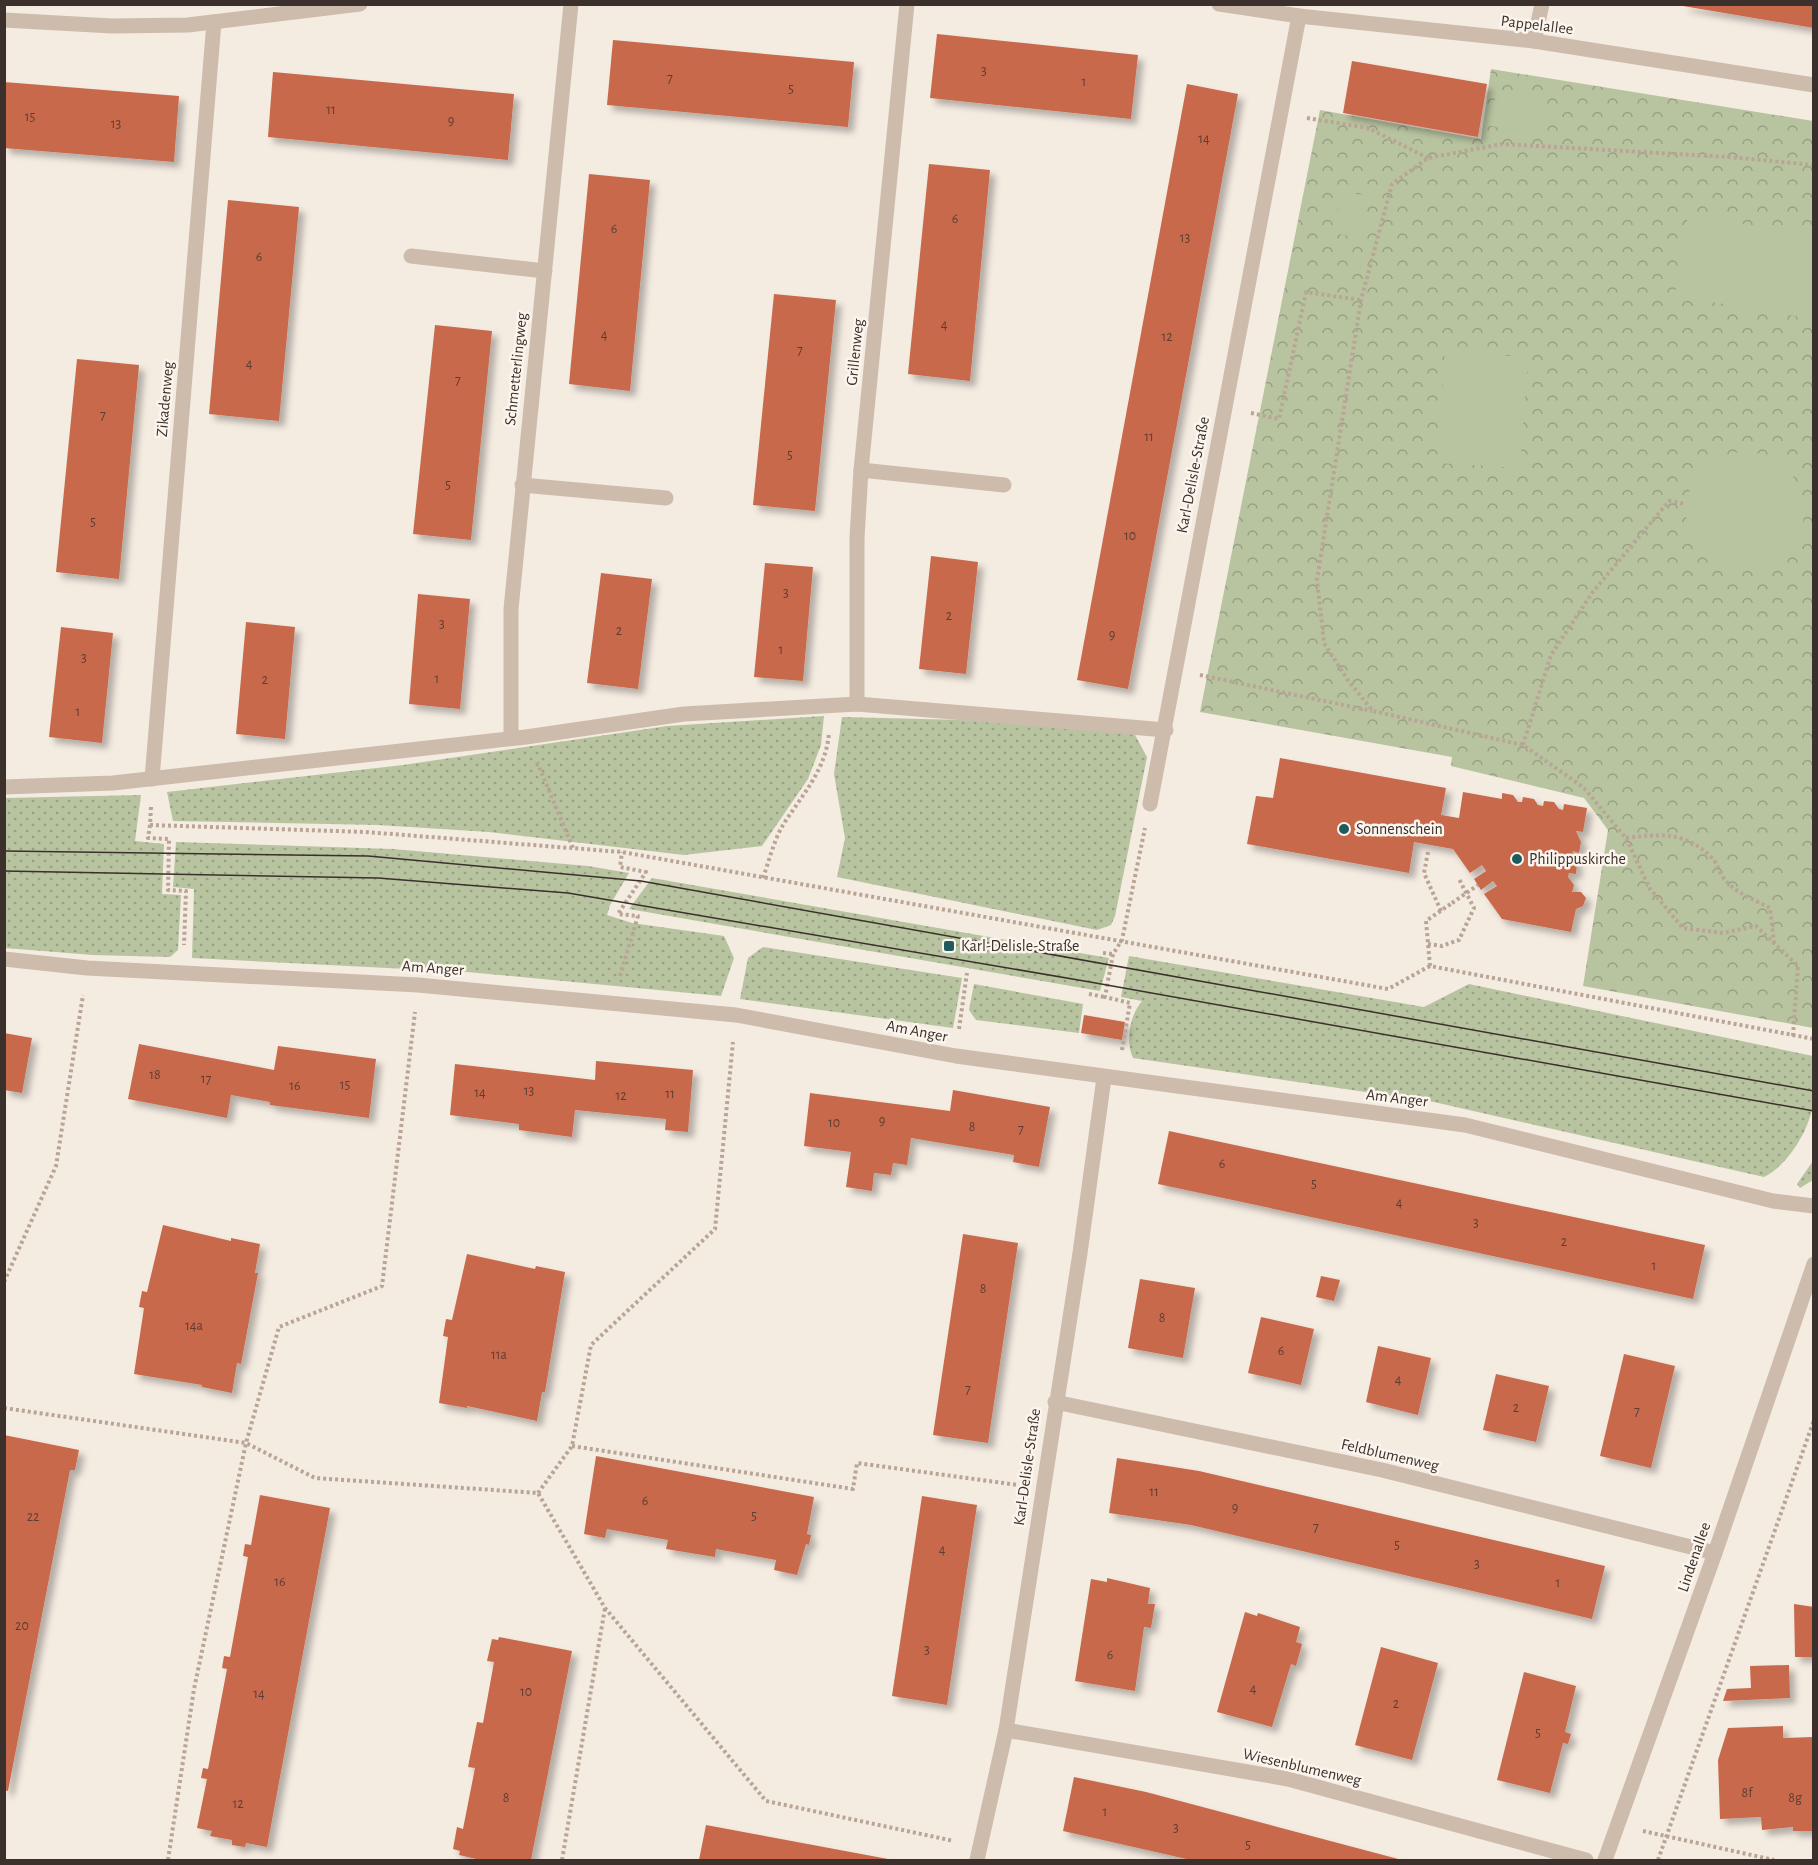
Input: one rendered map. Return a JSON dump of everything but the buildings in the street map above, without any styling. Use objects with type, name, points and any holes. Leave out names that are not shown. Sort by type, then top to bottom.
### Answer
[{"type":"street","points":[[4,20],[111,26],[213,22],[360,4]]},
{"type":"street","name":"Schmetterlingweg","points":[[518,737],[511,609],[571,4]]},
{"type":"street","name":"Grillenweg","points":[[857,704],[857,538],[861,470],[907,4]]},
{"type":"street","name":"Pappelallee","points":[[1218,4],[1299,16],[1534,41],[1814,85]]},
{"type":"street","points":[[1534,41],[1542,4]]},
{"type":"street","name":"Karl-Delisle-Straße","points":[[1150,804],[1166,730],[1224,408],[1299,16]]},
{"type":"street","name":"Zikadenweg","points":[[152,779],[213,22]]},
{"type":"street","points":[[411,256],[545,271]]},
{"type":"street","points":[[861,470],[1004,485]]},
{"type":"street","points":[[522,485],[666,498]]},
{"type":"street","points":[[4,787],[113,783],[518,737],[684,714],[831,705],[857,704],[1166,730]]},
{"type":"street","name":"Am Anger","points":[[4,959],[87,968],[418,985],[612,1001],[736,1015],[956,1056],[1104,1078],[1465,1125],[1773,1201],[1814,1206]]},
{"type":"street","name":"Karl-Delisle-Straße","points":[[979,1854],[1006,1730],[1055,1402],[1080,1253],[1104,1078]]},
{"type":"street","name":"Lindenallee","points":[[1605,1860],[1715,1553],[1814,1264]]},
{"type":"street","name":"Feldblumenweg","points":[[1055,1402],[1382,1470],[1715,1553]]},
{"type":"street","name":"Wiesenblumenweg","points":[[1006,1730],[1288,1779],[1586,1860]]},
{"type":"path","points":[[1323,120],[1368,128],[1428,158]]},
{"type":"path","points":[[1373,711],[1349,682],[1324,642],[1317,580],[1361,300],[1392,184],[1428,158],[1502,144],[1729,157],[1814,165]]},
{"type":"path","points":[[1224,408],[1279,418],[1306,291],[1361,300]]},
{"type":"path","points":[[1523,745],[1551,655],[1592,593],[1669,501],[1686,504]]},
{"type":"path","points":[[1210,678],[1373,711],[1523,745],[1583,787],[1626,838],[1650,889],[1683,928],[1723,933],[1756,926],[1798,966],[1793,1036]]},
{"type":"path","points":[[763,878],[782,826],[815,780],[828,745],[831,705]]},
{"type":"path","points":[[518,737],[573,848]]},
{"type":"path","points":[[152,779],[148,838],[169,839],[168,890],[186,891],[183,973]]},
{"type":"path","points":[[1105,997],[1113,954],[1122,940],[1150,804]]},
{"type":"path","points":[[150,825],[366,832],[622,852],[1388,989],[1430,966],[1814,1039]]},
{"type":"path","points":[[1626,838],[1654,834],[1687,838],[1713,858],[1725,880],[1743,895],[1770,908],[1774,943]]},
{"type":"path","points":[[612,1001],[638,916],[618,914],[646,872],[620,867],[622,852]]},
{"type":"path","points":[[1428,852],[1424,873],[1441,910]]},
{"type":"path","points":[[1428,944],[1442,946],[1459,940],[1474,908],[1459,879]]},
{"type":"path","points":[[1430,966],[1426,921],[1478,885]]},
{"type":"path","points":[[1103,953],[1113,954]]},
{"type":"path","points":[[4,1282],[56,1166],[87,968]]},
{"type":"path","points":[[956,1056],[967,973]]},
{"type":"path","points":[[168,1860],[194,1689],[246,1443],[279,1328],[382,1286],[418,985]]},
{"type":"path","points":[[1089,994],[1130,1003],[1124,1050],[1110,1048],[1104,1078]]},
{"type":"path","points":[[538,1493],[572,1446],[591,1346],[715,1229],[736,1015]]},
{"type":"path","points":[[4,1407],[246,1443],[315,1478],[538,1493]]},
{"type":"path","points":[[1658,1860],[1814,1420]]},
{"type":"path","points":[[572,1446],[853,1489],[856,1463],[1043,1489]]},
{"type":"path","points":[[538,1493],[605,1608],[766,1801],[979,1854]]},
{"type":"path","points":[[562,1860],[605,1608]]},
{"type":"path","points":[[1618,1825],[1774,1860]]},
{"type":"green space","points":[[1491,69],[1813,121],[1813,1028],[1583,986],[1608,830],[1584,798],[1451,766],[1452,757],[1200,712],[1320,110],[1481,139]]},
{"type":"green space","points":[[1496,91],[1547,100],[1542,135],[1491,126]]},
{"type":"green space","points":[[1342,191],[1368,196],[1360,238],[1333,233]]},
{"type":"green space","points":[[1688,215],[1813,235],[1813,319],[1675,296]]},
{"type":"green space","points":[[1445,352],[1528,357],[1520,468],[1438,463]]},
{"type":"green space","points":[[1745,452],[1756,453],[1778,462],[1794,478],[1803,500],[1803,522],[1794,544],[1778,560],[1756,569],[1745,570],[1734,569],[1712,560],[1696,544],[1687,522],[1686,511],[1687,500],[1696,478],[1712,462],[1734,453]]},
{"type":"green space","points":[[824,716],[821,745],[808,779],[762,846],[684,855],[489,832],[378,825],[173,821],[167,792],[403,765],[667,726]]},
{"type":"green space","points":[[842,717],[963,720],[1134,733],[1147,757],[1115,916],[1111,925],[1097,930],[837,877],[845,838],[834,774]]},
{"type":"green space","points":[[141,795],[135,841],[164,844],[162,894],[181,895],[178,950],[170,957],[93,955],[5,948],[5,798]]},
{"type":"green space","points":[[176,842],[393,849],[588,866],[629,873],[610,905],[607,915],[632,923],[724,936],[734,958],[721,996],[467,972],[192,958],[194,889],[173,887]]},
{"type":"green space","points":[[652,878],[1109,958],[1100,991],[629,909]]},
{"type":"green space","points":[[763,947],[962,978],[953,1028],[740,999],[748,958]]},
{"type":"green space","points":[[1129,956],[1424,1007],[1469,984],[1813,1056],[1814,1092],[1811,1114],[1802,1136],[1789,1156],[1773,1172],[1764,1177],[1434,1102],[1133,1058],[1129,1044],[1130,1028],[1134,1013],[1142,1001],[1121,997]]},
{"type":"green space","points":[[974,984],[1083,1004],[1079,1033],[976,1020],[969,1010]]},
{"type":"green space","points":[[1813,1161],[1813,1180],[1800,1188],[1797,1184]]},
{"type":"tram line","points":[[4,851],[368,856],[641,881],[1814,1091]]},
{"type":"tram line","points":[[4,871],[378,878],[568,893],[1090,982],[1814,1111]]},
{"type":"place","name":"Sonnenschein","points":[[1344,829]]},
{"type":"place","name":"Philippuskirche","points":[[1517,859]]},
{"type":"place","name":"Karl-Delisle-Straße","points":[[949,946]]}]
